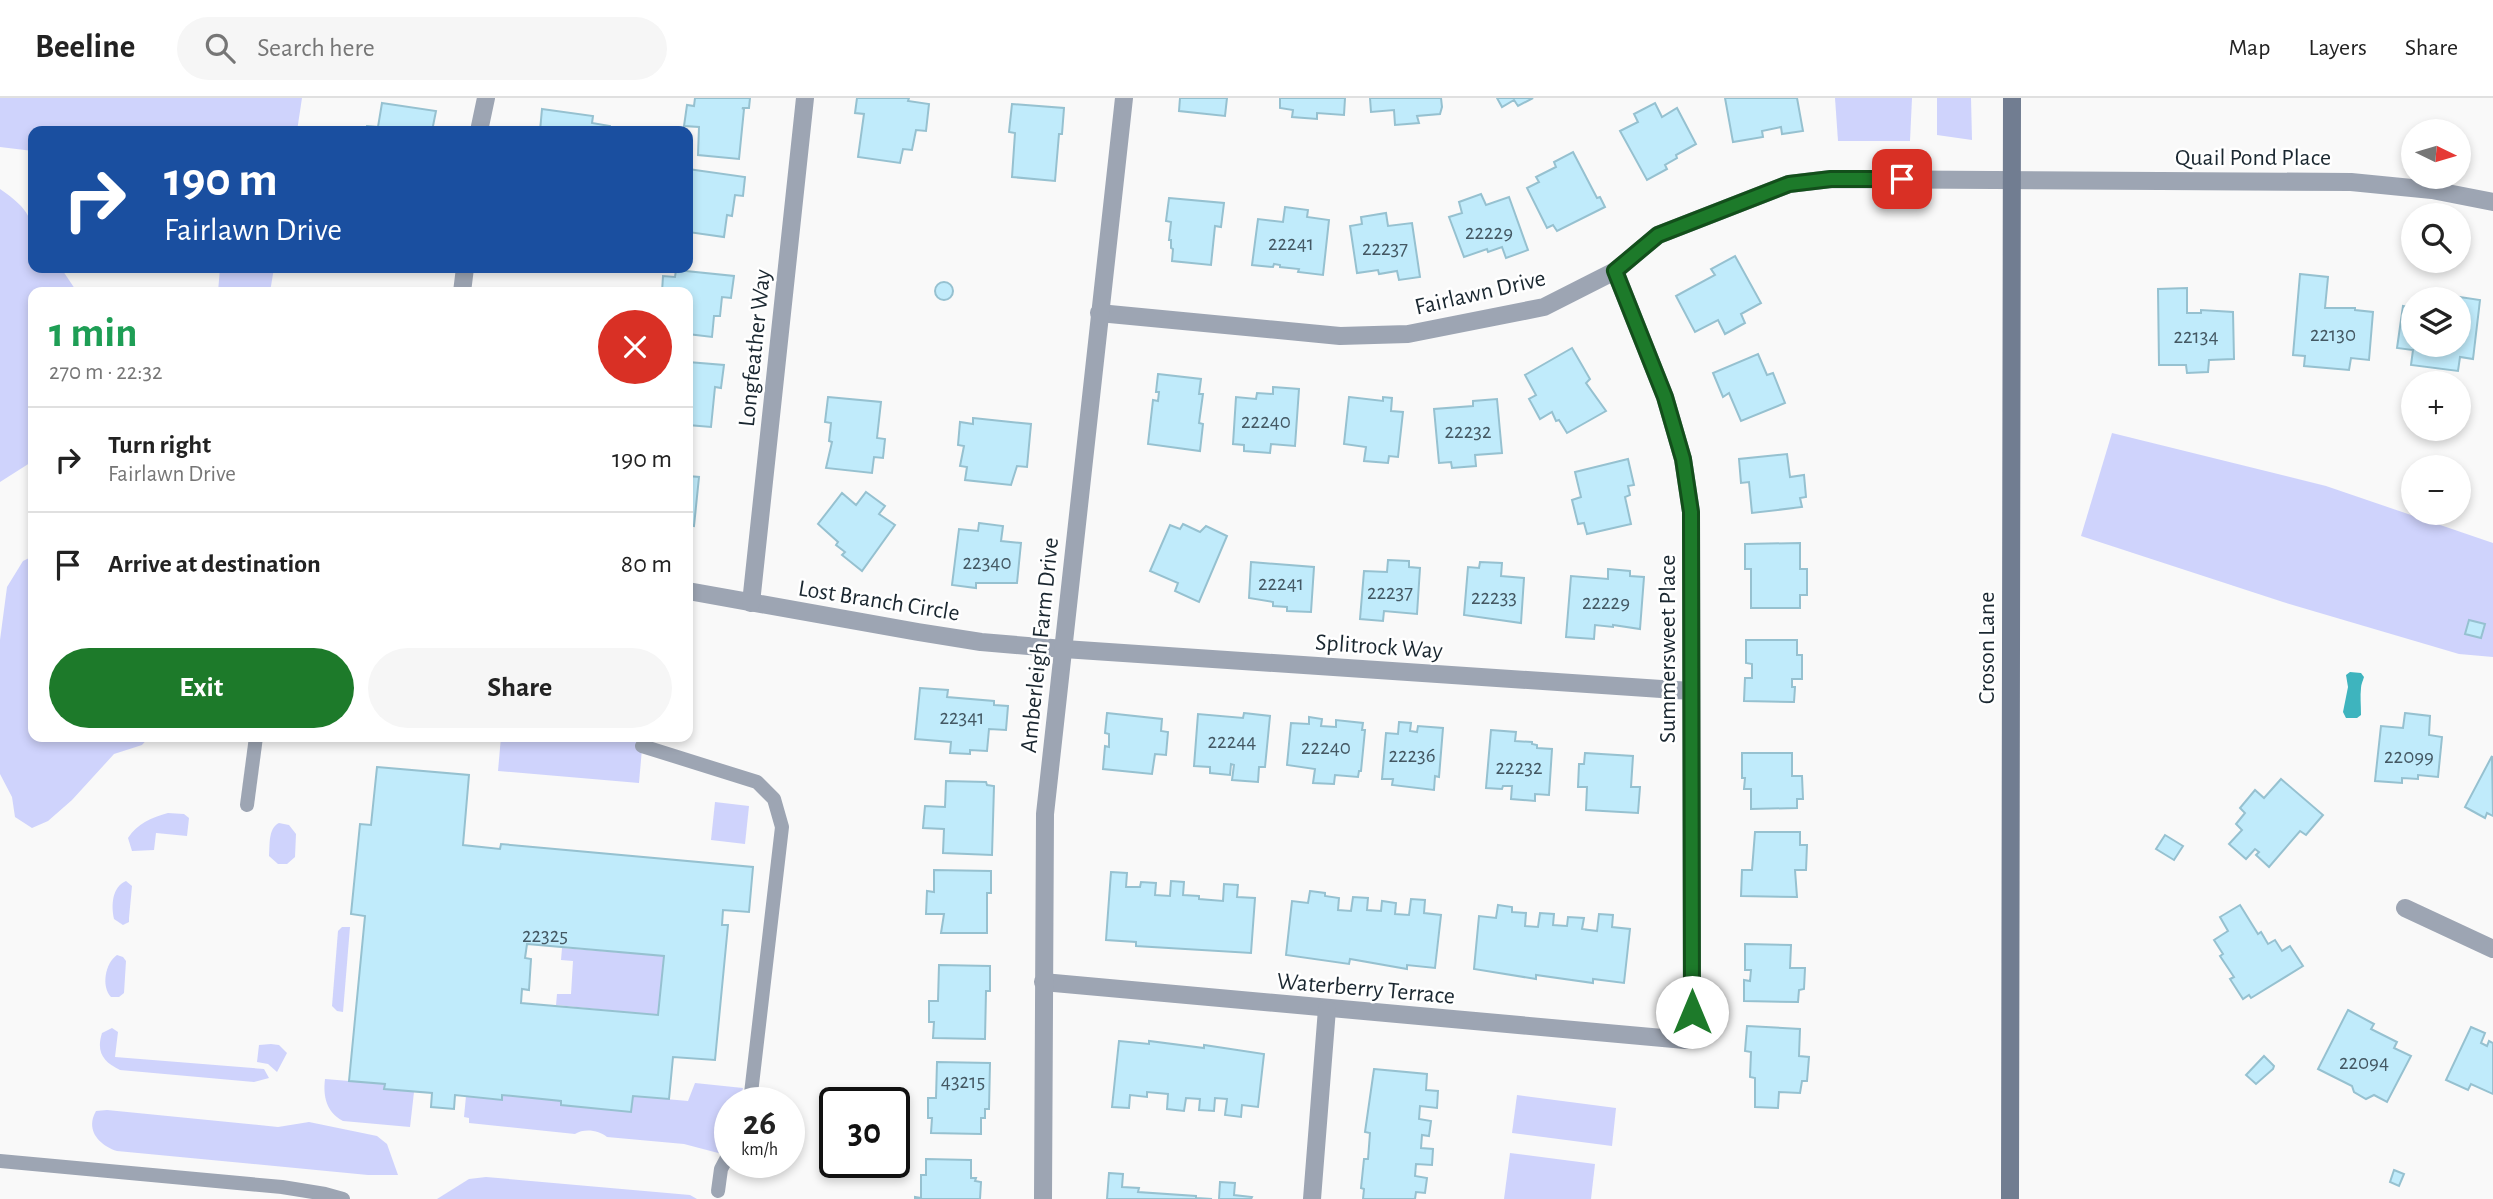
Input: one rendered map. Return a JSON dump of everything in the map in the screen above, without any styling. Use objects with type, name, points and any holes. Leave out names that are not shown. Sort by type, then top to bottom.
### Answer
[{"type":"main road","name":"Croson Lane","points":[[2010,1199],[2011,98]]},
{"type":"street","points":[[480,126],[486,98]]},
{"type":"street","name":"Longfeather Way","points":[[751,603],[805,98]]},
{"type":"street","name":"Amberleigh Farm Drive","points":[[1043,1199],[1045,814],[1124,98]]},
{"type":"street","name":"Fairlawn Drive","points":[[1099,313],[1340,336],[1408,334],[1544,307],[1615,271],[1658,235],[1789,184],[1831,179],[2011,180]]},
{"type":"street","name":"Quail Pond Place","points":[[2011,180],[2351,182],[2432,190],[2493,202]]},
{"type":"street","name":"Summersweet Place","points":[[1615,271],[1665,397],[1683,459],[1691,512],[1692,1012],[1685,1040]]},
{"type":"street","name":"Lost Branch Circle","points":[[693,592],[981,642],[1063,649]]},
{"type":"street","name":"Splitrock Way","points":[[1063,649],[1691,691]]},
{"type":"street","points":[[2405,908],[2493,949]]},
{"type":"street","name":"Waterberry Terrace","points":[[1043,982],[1685,1040]]},
{"type":"street","points":[[1312,1199],[1326,1009]]},
{"type":"lane","points":[[247,804],[255,742]]},
{"type":"lane","points":[[642,747],[757,782],[774,799],[782,827],[752,1087]]},
{"type":"lane","points":[[0,1161],[282,1187],[342,1199]]},
{"type":"lane","points":[[718,1191],[720,1178]]},
{"type":"shaded area","points":[[0,98],[302,98],[298,126],[28,126],[28,150],[0,147]]},
{"type":"shaded area","points":[[1835,98],[1912,98],[1910,141],[1838,141]]},
{"type":"shaded area","points":[[1937,98],[1971,98],[1972,140],[1937,135]]},
{"type":"shaded area","points":[[0,189],[21,206],[28,216],[28,273],[64,273],[74,287],[28,287],[28,464],[0,482]]},
{"type":"shaded area","points":[[220,273],[273,273],[271,287],[218,287]]},
{"type":"shaded area","points":[[2112,433],[2326,486],[2401,512],[2401,525],[2440,525],[2493,543],[2493,657],[2459,654],[2283,602],[2081,536]]},
{"type":"shaded area","points":[[28,558],[28,742],[145,742],[114,754],[72,800],[48,821],[32,828],[15,817],[12,797],[0,774],[0,640],[7,587],[23,561]]},
{"type":"shaded area","points":[[2350,672],[2361,673],[2364,677],[2361,685],[2361,715],[2357,718],[2346,718],[2343,712],[2348,687],[2346,675]]},
{"type":"shaded area","points":[[501,742],[643,742],[639,783],[498,771]]},
{"type":"shaded area","points":[[715,802],[749,806],[745,844],[711,840]]},
{"type":"shaded area","points":[[168,813],[184,814],[189,818],[187,836],[156,833],[154,850],[132,851],[128,838],[132,833],[145,822]]},
{"type":"shaded area","points":[[279,823],[289,825],[296,834],[295,857],[287,864],[278,864],[269,856],[271,833]]},
{"type":"shaded area","points":[[126,881],[132,886],[129,922],[123,925],[114,919],[113,902],[115,892]]},
{"type":"shaded area","points":[[342,927],[350,927],[343,1012],[332,1006],[338,931]]},
{"type":"shaded area","points":[[562,948],[664,956],[658,1015],[556,1005],[557,994],[571,994],[573,961],[561,960]]},
{"type":"shaded area","points":[[117,955],[126,961],[124,993],[119,997],[111,997],[105,981],[107,969]]},
{"type":"shaded area","points":[[112,1028],[118,1032],[115,1057],[264,1069],[269,1078],[254,1082],[120,1070],[105,1060],[100,1046],[102,1033]]},
{"type":"shaded area","points":[[259,1045],[279,1045],[287,1053],[277,1072],[268,1064],[257,1062]]},
{"type":"shaded area","points":[[325,1079],[385,1084],[385,1089],[414,1092],[410,1127],[343,1121],[329,1108]]},
{"type":"shaded area","points":[[695,1083],[733,1087],[714,1087],[714,1152],[684,1144],[607,1137],[591,1131],[575,1134],[469,1123],[469,1118],[464,1117],[466,1096],[501,1100],[502,1095],[561,1101],[561,1105],[631,1111],[633,1096],[688,1101]]},
{"type":"shaded area","points":[[1517,1095],[1616,1108],[1612,1146],[1512,1133]]},
{"type":"shaded area","points":[[96,1111],[278,1127],[309,1122],[377,1136],[387,1144],[398,1175],[368,1175],[117,1151],[100,1141],[93,1130]]},
{"type":"shaded area","points":[[1510,1153],[1595,1164],[1591,1199],[1504,1199]]},
{"type":"shaded area","points":[[486,1177],[690,1195],[697,1199],[437,1199],[469,1179]]},
{"type":"building","points":[[695,98],[750,98],[749,108],[742,108],[739,159],[698,155],[699,127],[684,126],[687,105],[694,106]]},
{"type":"building","points":[[857,98],[909,98],[908,101],[929,104],[926,131],[916,130],[912,150],[903,149],[900,163],[858,157],[864,114],[855,113]]},
{"type":"building","points":[[1180,98],[1227,98],[1225,116],[1179,111]]},
{"type":"building","points":[[1280,98],[1345,98],[1344,115],[1317,113],[1317,119],[1292,117],[1293,110],[1280,108]]},
{"type":"building","points":[[1370,98],[1441,98],[1442,107],[1440,114],[1417,116],[1419,123],[1395,125],[1394,110],[1371,112]]},
{"type":"building","points":[[1497,98],[1533,98],[1518,106],[1514,100],[1502,107]]},
{"type":"building","points":[[1725,98],[1797,98],[1803,131],[1782,134],[1781,127],[1762,131],[1763,137],[1733,142]]},
{"type":"building","points":[[382,103],[436,111],[433,126],[378,126]]},
{"type":"building","points":[[1655,103],[1662,117],[1677,108],[1696,144],[1676,155],[1677,158],[1665,165],[1667,169],[1647,180],[1620,131],[1638,122],[1634,114]]},
{"type":"building","points":[[1012,104],[1064,108],[1055,181],[1012,177],[1015,133],[1009,132]]},
{"type":"building","points":[[542,109],[593,116],[592,123],[610,126],[540,126]]},
{"type":"building","points":[[1573,152],[1597,198],[1600,197],[1605,207],[1557,231],[1553,225],[1547,228],[1527,188],[1539,182],[1536,177],[1556,167],[1554,162]]},
{"type":"building","points":[[693,170],[745,177],[743,196],[735,195],[732,216],[727,215],[724,237],[693,233]]},
{"type":"building","points":[[1481,194],[1486,205],[1509,197],[1528,250],[1506,258],[1502,247],[1464,257],[1449,217],[1462,213],[1459,202]]},
{"type":"building","points":[[1169,198],[1224,203],[1221,227],[1215,226],[1211,265],[1172,261],[1173,249],[1169,240],[1171,222],[1166,221]]},
{"type":"building","points":[[1285,207],[1308,210],[1307,217],[1329,220],[1323,275],[1298,272],[1299,269],[1274,264],[1273,267],[1252,265],[1258,219],[1283,222]]},
{"type":"building","points":[[1386,213],[1388,226],[1412,223],[1420,277],[1399,280],[1397,271],[1357,273],[1350,226],[1362,224],[1361,217]]},
{"type":"building","points":[[1735,256],[1761,303],[1741,314],[1745,323],[1725,334],[1718,320],[1695,332],[1676,296],[1715,275],[1711,269]]},
{"type":"building","points":[[693,272],[734,276],[731,298],[722,297],[720,316],[714,316],[712,337],[693,335],[693,287],[662,287],[663,276],[675,277],[676,273]]},
{"type":"building","points":[[2300,274],[2328,277],[2325,308],[2355,308],[2373,312],[2369,360],[2351,358],[2349,370],[2304,366],[2305,356],[2293,355]]},
{"type":"building","points":[[944,282],[950,285],[953,291],[950,297],[944,300],[938,297],[935,291],[938,285]]},
{"type":"building","points":[[2187,288],[2187,313],[2201,313],[2201,310],[2233,312],[2234,359],[2209,360],[2208,372],[2187,373],[2186,365],[2159,365],[2158,289]]},
{"type":"building","points":[[2471,299],[2480,300],[2473,359],[2460,357],[2471,357]]},
{"type":"building","points":[[2401,320],[2401,348],[2397,348]]},
{"type":"building","points":[[1572,348],[1590,379],[1586,383],[1606,411],[1567,433],[1552,412],[1540,419],[1529,399],[1536,395],[1525,375]]},
{"type":"building","points":[[1758,354],[1767,375],[1773,373],[1785,403],[1741,421],[1729,393],[1723,397],[1713,373]]},
{"type":"building","points":[[2412,357],[2460,357],[2458,371],[2411,365]]},
{"type":"building","points":[[693,362],[724,365],[721,388],[715,387],[711,427],[693,425]]},
{"type":"building","points":[[1158,374],[1201,379],[1199,394],[1203,394],[1199,423],[1203,424],[1200,451],[1148,444],[1153,400],[1158,401]]},
{"type":"building","points":[[1273,387],[1299,389],[1295,446],[1271,444],[1270,453],[1244,451],[1244,445],[1233,444],[1236,397],[1256,399],[1257,393],[1273,394]]},
{"type":"building","points":[[828,397],[881,402],[877,438],[885,439],[883,458],[874,457],[872,473],[826,468],[832,442],[829,441],[831,423],[825,422]]},
{"type":"building","points":[[1349,397],[1383,401],[1383,397],[1392,398],[1391,411],[1403,412],[1398,457],[1389,456],[1388,463],[1364,461],[1366,447],[1344,444]]},
{"type":"building","points":[[1497,399],[1502,453],[1475,455],[1476,466],[1452,468],[1451,462],[1439,463],[1434,409],[1473,406],[1473,401]]},
{"type":"building","points":[[973,418],[1031,424],[1027,467],[1017,466],[1011,485],[965,480],[967,467],[960,466],[964,446],[958,445],[960,422],[973,424]]},
{"type":"building","points":[[1787,454],[1790,477],[1804,475],[1806,497],[1800,498],[1802,507],[1752,513],[1749,482],[1741,483],[1739,459]]},
{"type":"building","points":[[1628,459],[1634,485],[1628,486],[1630,495],[1625,497],[1631,524],[1587,534],[1584,523],[1578,524],[1572,500],[1581,497],[1575,472]]},
{"type":"building","points":[[693,476],[699,477],[693,526]]},
{"type":"building","points":[[866,492],[885,506],[879,514],[895,525],[862,571],[842,555],[845,552],[836,545],[838,542],[818,524],[842,493],[856,505]]},
{"type":"building","points":[[979,523],[1003,526],[1001,541],[1021,543],[1017,583],[976,583],[976,588],[952,585],[959,529],[978,531]]},
{"type":"building","points":[[1183,524],[1200,532],[1206,526],[1227,536],[1199,602],[1175,591],[1178,583],[1150,571],[1170,525],[1180,529]]},
{"type":"building","points":[[1800,543],[1800,569],[1807,569],[1807,595],[1800,595],[1800,608],[1751,608],[1751,569],[1745,569],[1745,544]]},
{"type":"building","points":[[1388,560],[1409,561],[1409,567],[1420,568],[1417,614],[1384,611],[1383,621],[1360,619],[1364,571],[1387,572]]},
{"type":"building","points":[[1251,562],[1314,567],[1311,612],[1287,611],[1287,607],[1273,606],[1273,602],[1249,598]]},
{"type":"building","points":[[1480,562],[1502,563],[1501,576],[1524,578],[1521,623],[1464,615],[1468,567],[1479,568]]},
{"type":"building","points":[[1608,569],[1630,571],[1630,576],[1644,577],[1640,629],[1595,625],[1594,639],[1566,637],[1571,576],[1608,579]]},
{"type":"building","points":[[2469,620],[2485,624],[2481,638],[2465,634]]},
{"type":"building","points":[[1746,640],[1797,640],[1797,655],[1802,655],[1802,679],[1792,679],[1792,687],[1795,687],[1794,702],[1744,701],[1745,678],[1752,678],[1752,664],[1746,663]]},
{"type":"building","points":[[920,688],[948,690],[947,697],[994,701],[994,705],[1008,706],[1006,730],[989,729],[987,751],[970,750],[970,754],[950,753],[951,742],[915,739]]},
{"type":"building","points":[[1107,713],[1162,719],[1161,731],[1168,732],[1166,755],[1155,754],[1152,774],[1103,769],[1105,746],[1109,747],[1109,734],[1105,733]]},
{"type":"building","points":[[1244,713],[1270,716],[1265,767],[1259,767],[1258,782],[1232,780],[1234,765],[1231,764],[1230,775],[1210,773],[1210,767],[1194,766],[1198,714],[1243,718]]},
{"type":"building","points":[[2405,713],[2430,716],[2429,735],[2442,737],[2438,777],[2418,775],[2418,779],[2402,778],[2402,783],[2375,781],[2381,726],[2403,728]]},
{"type":"building","points":[[1309,717],[1322,719],[1321,726],[1336,727],[1336,720],[1363,723],[1362,730],[1365,730],[1358,777],[1335,775],[1334,784],[1313,783],[1315,769],[1287,765],[1291,723],[1309,724]]},
{"type":"building","points":[[1399,722],[1411,723],[1410,731],[1417,732],[1418,726],[1443,728],[1439,777],[1435,776],[1434,790],[1392,785],[1393,779],[1382,779],[1386,733],[1398,734]]},
{"type":"building","points":[[1491,730],[1516,732],[1515,741],[1532,742],[1537,748],[1552,749],[1549,795],[1535,794],[1535,801],[1511,799],[1512,786],[1503,786],[1502,789],[1486,788]]},
{"type":"building","points":[[1585,753],[1633,756],[1631,787],[1640,787],[1638,813],[1586,810],[1587,787],[1578,787],[1579,764],[1584,764]]},
{"type":"building","points":[[1742,753],[1792,753],[1792,776],[1802,776],[1803,799],[1797,799],[1797,808],[1751,809],[1751,789],[1744,789],[1745,778],[1742,778]]},
{"type":"building","points":[[2492,756],[2493,816],[2487,813],[2485,818],[2465,807]]},
{"type":"building","points":[[377,767],[469,775],[463,845],[500,849],[501,844],[753,867],[749,912],[723,910],[722,925],[728,925],[715,1060],[673,1057],[669,1099],[633,1096],[631,1112],[561,1105],[561,1101],[502,1095],[502,1100],[455,1095],[454,1109],[431,1107],[432,1093],[384,1089],[385,1084],[349,1081],[365,916],[351,914],[360,824],[371,825]],"holes":[[[527,944],[664,956],[658,1015],[521,1003],[522,989],[529,990],[531,959],[525,958]]]},
{"type":"building","points":[[2281,779],[2323,815],[2306,835],[2300,831],[2269,867],[2256,855],[2259,852],[2255,849],[2246,859],[2229,844],[2242,830],[2236,824],[2245,813],[2240,808],[2255,790],[2264,798]]},
{"type":"building","points":[[946,781],[986,782],[987,785],[994,786],[992,855],[943,853],[944,829],[923,828],[925,806],[945,807]]},
{"type":"building","points":[[1755,832],[1800,832],[1800,845],[1807,845],[1806,870],[1795,870],[1797,897],[1741,896],[1742,870],[1752,870]]},
{"type":"building","points":[[2165,835],[2183,846],[2174,860],[2156,849]]},
{"type":"building","points":[[934,870],[991,871],[991,893],[987,893],[987,933],[941,933],[944,914],[926,914],[927,891],[934,892]]},
{"type":"building","points":[[1111,872],[1127,873],[1126,887],[1140,887],[1141,882],[1156,883],[1155,895],[1170,896],[1171,881],[1184,882],[1183,895],[1223,901],[1224,884],[1238,885],[1237,897],[1255,898],[1251,953],[1136,946],[1136,942],[1106,940]]},
{"type":"building","points":[[1310,891],[1339,898],[1338,910],[1351,911],[1353,897],[1368,898],[1367,910],[1381,911],[1382,901],[1396,903],[1395,914],[1409,915],[1411,899],[1425,900],[1424,913],[1441,915],[1435,968],[1407,965],[1407,969],[1350,959],[1349,964],[1286,955],[1292,901],[1308,903]]},
{"type":"building","points":[[1498,905],[1512,907],[1512,912],[1526,913],[1525,926],[1538,927],[1540,913],[1554,914],[1553,925],[1567,926],[1568,917],[1584,918],[1582,929],[1597,931],[1599,914],[1613,915],[1612,927],[1630,929],[1624,983],[1593,979],[1593,983],[1536,975],[1536,979],[1474,969],[1479,916],[1496,918]]},
{"type":"building","points":[[2240,905],[2258,934],[2261,932],[2268,944],[2275,940],[2282,951],[2290,946],[2303,966],[2251,998],[2249,995],[2243,999],[2230,979],[2234,977],[2220,956],[2223,954],[2214,940],[2228,931],[2220,917]]},
{"type":"building","points":[[1745,944],[1791,945],[1790,968],[1805,968],[1804,989],[1799,990],[1798,1002],[1744,1001],[1744,980],[1750,981],[1751,970],[1745,970]]},
{"type":"building","points":[[939,965],[990,966],[990,991],[986,991],[985,1039],[933,1038],[934,1022],[929,1022],[929,1001],[938,1001]]},
{"type":"building","points":[[2348,1010],[2374,1024],[2371,1029],[2397,1042],[2394,1048],[2411,1056],[2387,1102],[2374,1095],[2366,1099],[2354,1092],[2352,1086],[2318,1069]]},
{"type":"building","points":[[1747,1026],[1800,1029],[1799,1056],[1809,1057],[1807,1081],[1802,1081],[1800,1093],[1779,1092],[1778,1108],[1755,1107],[1755,1078],[1750,1077],[1751,1052],[1745,1051]]},
{"type":"building","points":[[2471,1027],[2485,1033],[2481,1043],[2487,1046],[2489,1041],[2493,1043],[2493,1094],[2471,1084],[2468,1090],[2446,1080]]},
{"type":"building","points":[[1119,1041],[1149,1044],[1149,1041],[1204,1048],[1204,1045],[1264,1054],[1258,1107],[1242,1105],[1241,1117],[1225,1115],[1227,1099],[1215,1098],[1214,1111],[1199,1110],[1200,1099],[1186,1098],[1184,1111],[1167,1109],[1168,1094],[1147,1092],[1147,1097],[1130,1095],[1129,1108],[1112,1107]]},
{"type":"building","points":[[2264,1056],[2274,1066],[2256,1084],[2246,1075]]},
{"type":"building","points":[[937,1062],[990,1063],[989,1109],[985,1109],[985,1118],[981,1118],[981,1134],[931,1133],[932,1118],[928,1118],[928,1098],[936,1098]]},
{"type":"building","points":[[1374,1069],[1427,1074],[1426,1090],[1438,1091],[1437,1108],[1420,1106],[1419,1119],[1431,1121],[1429,1136],[1422,1135],[1421,1148],[1433,1149],[1432,1165],[1416,1164],[1415,1176],[1427,1178],[1425,1193],[1416,1192],[1415,1199],[1363,1199],[1364,1189],[1361,1188],[1364,1159],[1368,1159],[1370,1133],[1365,1132]]},
{"type":"building","points":[[926,1159],[971,1160],[971,1178],[981,1182],[980,1199],[915,1199],[921,1198],[921,1175],[926,1175]]},
{"type":"building","points":[[2394,1170],[2404,1174],[2399,1186],[2390,1182]]},
{"type":"building","points":[[1109,1173],[1123,1174],[1122,1187],[1139,1188],[1138,1192],[1212,1199],[1107,1199]]},
{"type":"building","points":[[1220,1182],[1235,1183],[1234,1195],[1252,1197],[1251,1199],[1219,1199]]},
{"type":"route","points":[[1692,1012],[1691,512],[1683,459],[1665,397],[1615,271],[1658,235],[1789,184],[1831,179],[1902,179]]}]
